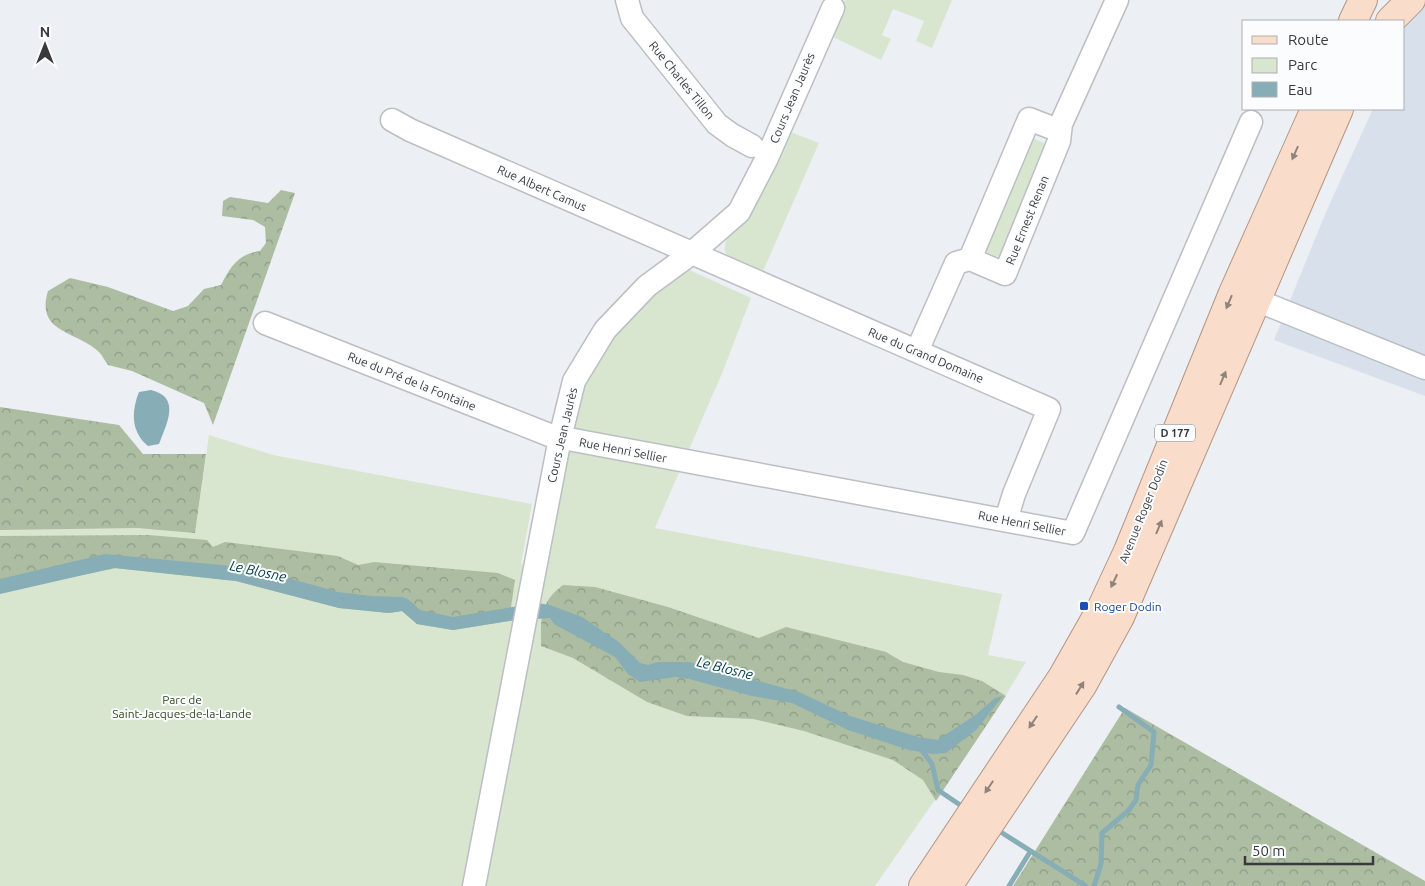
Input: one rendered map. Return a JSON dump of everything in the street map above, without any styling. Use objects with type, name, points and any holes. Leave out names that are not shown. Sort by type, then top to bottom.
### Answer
[{"type":"main road","points":[[1353,20],[1362,0]]},
{"type":"main road","points":[[1391,20],[1411,0]]},
{"type":"main road","name":"Avenue Roger Dodin","points":[[923,886],[948,874],[1025,753],[1084,640],[1124,560],[1204,361],[1315,110]]},
{"type":"main road","name":"Avenue Roger Dodin","points":[[1025,753],[1082,686],[1120,617],[1340,110]]},
{"type":"street","name":"Rue Charles Tillon","points":[[627,0],[632,18],[717,124],[752,146]]},
{"type":"street","name":"Rue Ernest Renan","points":[[970,259],[1004,274],[1059,141],[1061,124],[1117,0]]},
{"type":"street","name":"Cours Jean Jaurès","points":[[474,886],[560,438],[574,381],[605,330],[647,286],[692,253],[739,212],[766,160],[835,3]]},
{"type":"street","points":[[917,351],[956,263],[970,259],[1029,118],[1060,131]]},
{"type":"street","name":"Rue Albert Camus","points":[[392,120],[418,134],[692,253]]},
{"type":"street","name":"Rue Henri Sellier","points":[[560,438],[1073,533],[1251,122]]},
{"type":"street","name":"Rue du Grand Domaine","points":[[692,253],[1049,409],[1014,494],[1006,520]]},
{"type":"street","points":[[1256,300],[1425,368]]},
{"type":"street","name":"Rue du Pré de la Fontaine","points":[[265,323],[560,438]]},
{"type":"shaded area","points":[[1404,0],[1425,0],[1425,396],[1274,340],[1326,212],[1373,110],[1405,110]]},
{"type":"green space","points":[[845,0],[952,0],[932,48],[916,41],[924,21],[893,9],[882,35],[891,39],[881,60],[829,35]]},
{"type":"green space","points":[[785,130],[819,143],[761,276],[732,262],[726,254],[725,248],[728,237],[746,217],[754,203]]},
{"type":"green space","points":[[1030,137],[1049,145],[1001,258],[983,251]]},
{"type":"green space","points":[[281,190],[295,193],[213,425],[204,403],[132,371],[108,365],[99,352],[60,329],[47,315],[48,291],[70,278],[108,287],[173,311],[188,306],[204,289],[221,285],[236,262],[246,255],[260,251],[266,243],[265,227],[253,220],[222,216],[223,201],[230,197],[268,203]]},
{"type":"green space","name":"Parc de Saint-Jacques-de-la-Lande","points":[[687,269],[751,298],[723,371],[655,528],[1002,594],[988,655],[1026,662],[985,728],[875,886],[0,886],[0,522],[196,526],[209,435],[273,455],[532,504],[521,564],[534,566],[560,438],[605,330]]},
{"type":"green space","points":[[0,407],[119,425],[143,454],[206,454],[195,533],[137,528],[0,530]]},
{"type":"green space","points":[[149,535],[207,540],[213,547],[225,542],[338,556],[358,565],[374,562],[498,573],[515,580],[509,621],[453,630],[417,624],[402,611],[389,613],[339,608],[236,581],[116,568],[0,592],[0,536]]},
{"type":"green space","points":[[563,585],[595,587],[668,607],[759,638],[786,627],[886,652],[903,662],[982,681],[1006,696],[936,801],[923,780],[893,760],[804,731],[753,719],[687,716],[647,702],[573,658],[541,646],[541,628],[545,605],[549,598]]},
{"type":"green space","points":[[1125,708],[1425,881],[1425,886],[1013,886]]},
{"type":"water","points":[[151,390],[160,393],[166,398],[169,412],[159,444],[148,446],[138,434],[134,414],[139,392]]},
{"type":"water","points":[[105,554],[252,568],[338,592],[402,597],[408,599],[420,610],[453,617],[537,603],[550,605],[582,617],[620,643],[640,663],[648,665],[658,662],[689,662],[799,692],[850,716],[918,737],[937,740],[974,716],[995,698],[1003,696],[976,730],[946,753],[933,754],[909,750],[848,730],[792,703],[752,696],[676,677],[640,682],[628,674],[615,657],[554,624],[550,618],[509,621],[453,630],[417,624],[402,611],[389,613],[339,608],[236,581],[114,568],[0,594],[0,579]]},
{"type":"waterway","name":"Le Blosne","points":[[1094,886],[1101,864],[1102,833],[1128,811],[1136,800],[1138,785],[1151,765],[1154,732],[1119,707]]},
{"type":"waterway","name":"Le Blosne","points":[[921,749],[932,764],[938,790],[966,809]]},
{"type":"waterway","name":"Le Blosne","points":[[996,829],[1086,886]]},
{"type":"waterway","name":"Le Blosne","points":[[1009,886],[1030,852]]},
{"type":"place","name":"Roger Dodin","points":[[1084,606]]}]
